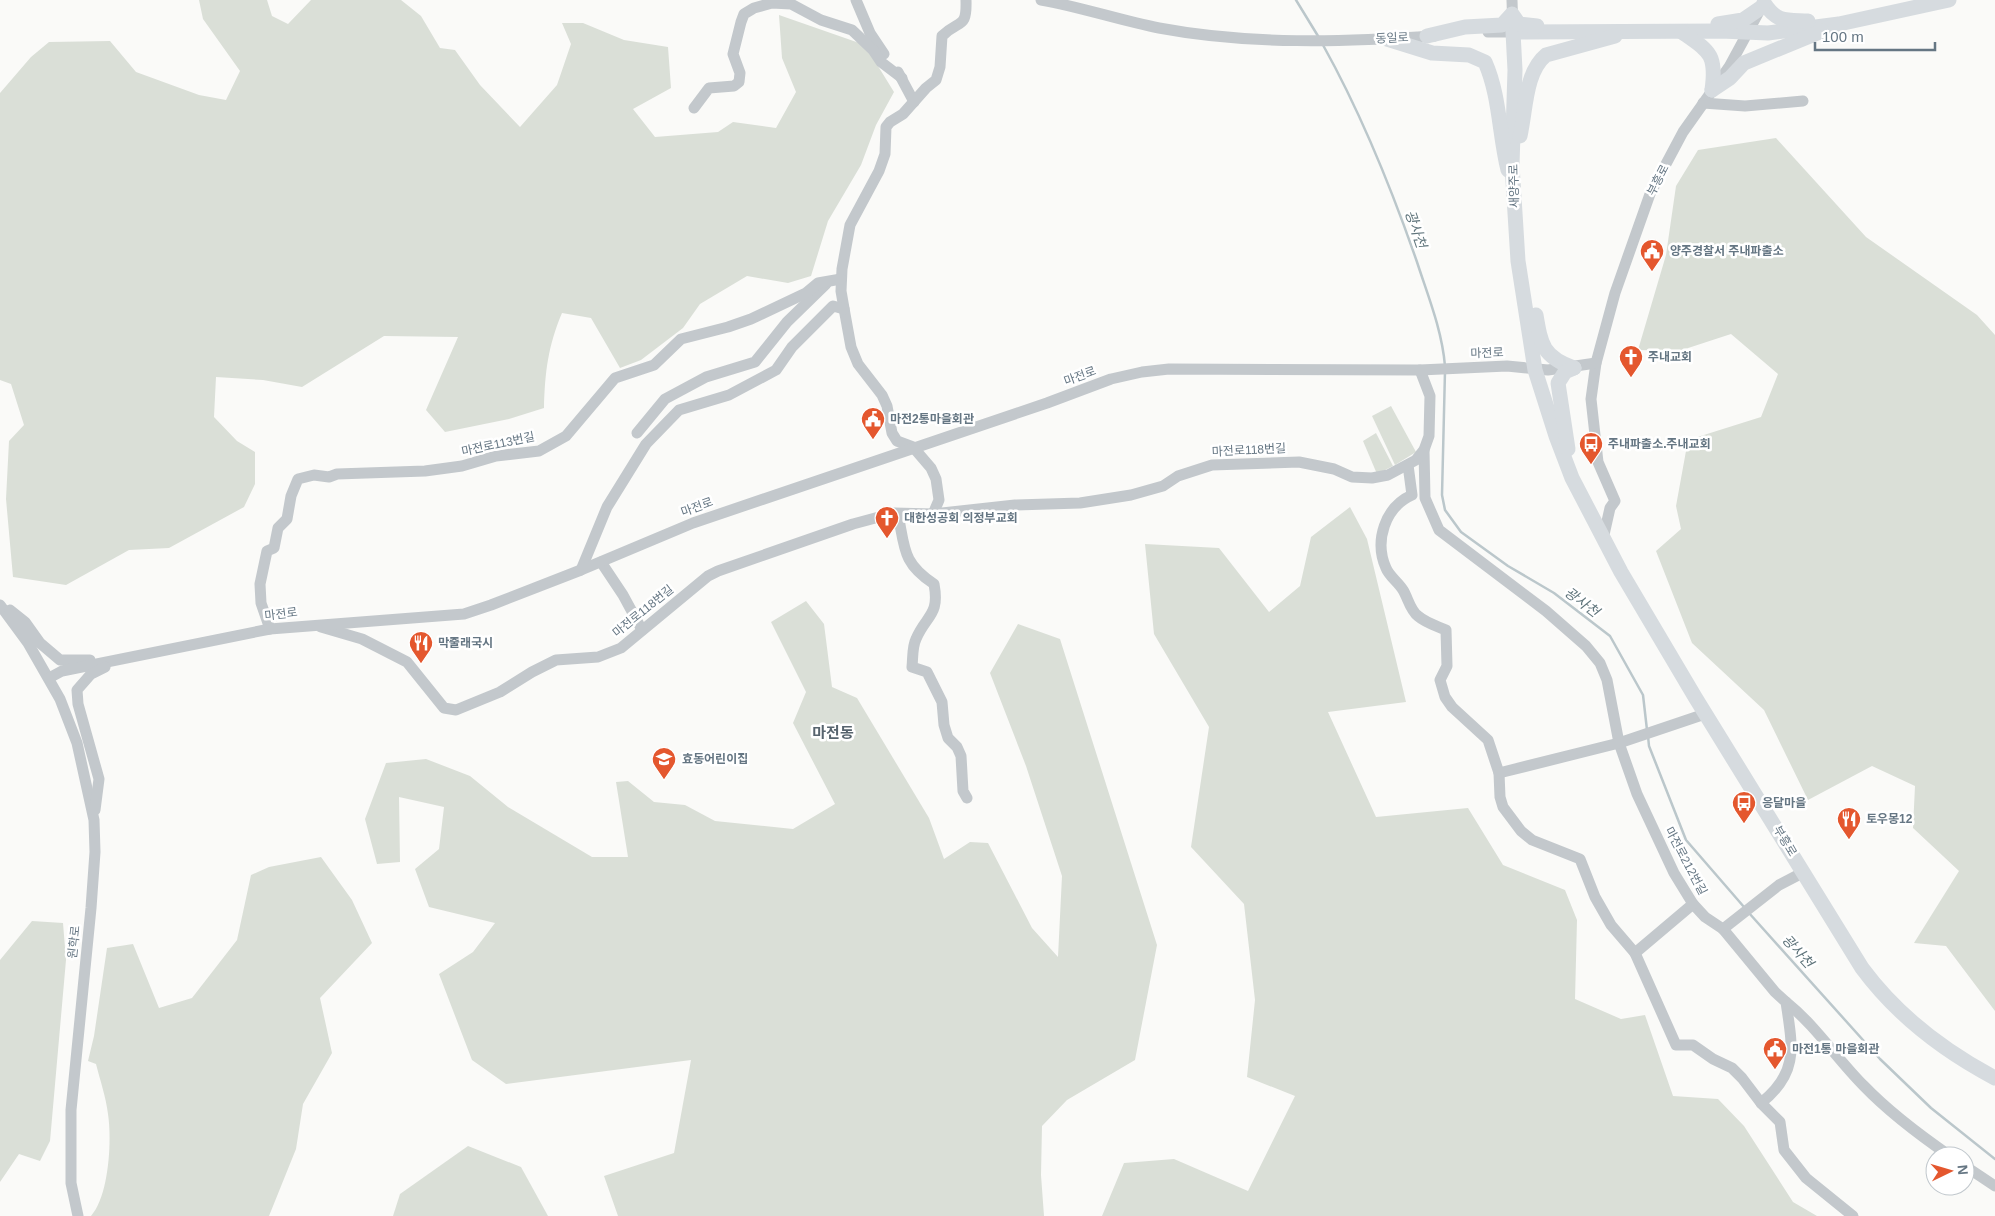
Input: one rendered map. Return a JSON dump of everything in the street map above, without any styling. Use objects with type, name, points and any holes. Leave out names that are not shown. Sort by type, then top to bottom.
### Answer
[{"type":"main road","points":[[1748,33],[1768,33],[1840,24],[1949,0]]},
{"type":"main road","points":[[1677,32],[1743,20],[1764,3],[1771,14],[1778,19],[1840,24]]},
{"type":"main road","points":[[1512,7],[1519,24],[1591,31]]},
{"type":"main road","points":[[1427,36],[1465,27],[1502,25],[1512,7]]},
{"type":"main road","points":[[1712,90],[1730,78],[1744,63],[1840,24]]},
{"type":"main road","name":"동일로","points":[[1513,32],[1748,33]]},
{"type":"main road","name":"새양주로","points":[[1513,32],[1514,197],[1518,261],[1535,370]]},
{"type":"main road","points":[[1677,32],[1703,47],[1712,58],[1714,75],[1712,90]]},
{"type":"main road","points":[[1514,148],[1519,141],[1529,81],[1537,62],[1546,55],[1577,48],[1623,33]]},
{"type":"main road","points":[[1387,39],[1432,53],[1469,55],[1485,62],[1494,83],[1501,141],[1514,197]]},
{"type":"main road","points":[[1524,296],[1536,312],[1546,352],[1559,363],[1574,368]]},
{"type":"main road","points":[[1572,478],[1558,383],[1565,372],[1574,368]]},
{"type":"main road","name":"부흥로","points":[[1535,370],[1572,478],[1603,539],[1705,714],[1838,930],[1871,979],[1886,997],[1934,1039],[1995,1078]]},
{"type":"street","points":[[856,0],[870,33],[902,78],[907,92],[914,102]]},
{"type":"street","points":[[933,514],[939,500],[936,479],[931,468],[913,446],[898,441],[890,428],[887,406],[882,395],[858,364],[852,347],[844,309],[842,279],[847,237],[885,154],[886,128],[936,80],[940,67],[942,36],[948,30],[962,23],[967,16],[966,0]]},
{"type":"street","name":"동일로","points":[[1041,0],[1082,8],[1159,28],[1238,38],[1290,41],[1387,39],[1513,32]]},
{"type":"street","points":[[694,108],[709,88],[734,86],[739,82],[740,73],[733,54],[744,14],[754,8],[772,2],[791,4],[822,20],[852,30],[873,50],[881,62],[902,78]]},
{"type":"street","name":"부흥로","points":[[1603,539],[1610,508],[1615,501],[1598,462],[1591,399],[1596,363],[1615,293],[1650,194],[1683,132],[1729,67],[1764,3]]},
{"type":"street","name":"새양주로","points":[[1512,7],[1513,32]]},
{"type":"street","points":[[1703,103],[1745,106],[1803,101]]},
{"type":"street","name":"마전로113번길","points":[[270,628],[261,603],[262,572],[267,551],[274,548],[278,528],[288,519],[291,496],[298,479],[314,475],[330,477],[337,474],[425,470],[462,466],[496,456],[539,451],[566,436],[615,378],[654,365],[682,339],[728,328],[806,293],[818,283],[842,279]]},
{"type":"street","points":[[636,433],[664,400],[706,377],[755,362],[787,322],[829,281]]},
{"type":"street","points":[[581,570],[607,507],[621,483],[646,444],[679,410],[729,395],[776,370],[792,347],[819,318],[833,306],[844,309]]},
{"type":"street","name":"마전로","points":[[49,678],[62,671],[270,628],[464,614],[581,570],[693,522],[913,446],[1047,403],[1111,379],[1142,372],[1187,369],[1424,370],[1494,366],[1535,370],[1574,368],[1596,363]]},
{"type":"street","points":[[1424,370],[1430,403],[1429,436],[1424,450]]},
{"type":"street","name":"마전로118번길","points":[[312,625],[362,639],[407,662],[444,708],[456,710],[500,692],[556,660],[598,657],[621,648],[708,576],[718,571],[853,524],[898,514],[933,514],[1024,504],[1080,503],[1131,495],[1163,486],[1178,476],[1212,465],[1299,462],[1334,469],[1352,476],[1372,478],[1388,475],[1408,465],[1424,450]]},
{"type":"street","name":"마전로212번길","points":[[1424,450],[1425,498],[1440,530],[1546,612],[1586,646],[1600,663],[1607,680],[1637,794],[1662,851],[1692,904],[1705,917],[1723,929],[1775,992],[1806,1018],[1819,1036],[1865,1087],[1938,1146]]},
{"type":"street","points":[[1408,465],[1412,495],[1401,500],[1391,511],[1382,536],[1383,559],[1386,570],[1404,591],[1416,615],[1446,630],[1446,666],[1440,680],[1445,697],[1488,740],[1499,773],[1500,797],[1503,807],[1521,831],[1532,840],[1580,859],[1595,897],[1611,925],[1635,953],[1676,1045],[1693,1046],[1732,1068],[1761,1103],[1780,1122],[1784,1150],[1806,1178],[1853,1216]]},
{"type":"street","points":[[898,514],[909,562],[915,570],[934,584],[936,591],[932,613],[914,645],[912,667],[926,672],[940,697],[945,730],[961,756],[963,791],[967,798]]},
{"type":"street","points":[[600,562],[642,630]]},
{"type":"street","points":[[0,603],[25,622],[40,643],[60,660],[83,661],[134,656]]},
{"type":"street","points":[[0,603],[28,643],[49,678]]},
{"type":"street","points":[[94,820],[99,779],[78,704],[77,690],[91,674],[134,656]]},
{"type":"street","name":"원학로","points":[[49,678],[60,699],[77,743],[94,820],[95,852],[91,908],[71,1110],[71,1183],[78,1216]]},
{"type":"street","points":[[1499,773],[1543,764],[1705,714]]},
{"type":"street","points":[[1723,929],[1779,885],[1804,872]]},
{"type":"street","points":[[1635,953],[1692,904]]},
{"type":"street","points":[[1761,1103],[1776,1090],[1788,1074],[1792,1052],[1786,1002]]},
{"type":"street","points":[[1975,1173],[1995,1186]]},
{"type":"shaded area","points":[[199,0],[267,0],[272,16],[288,24],[311,0],[401,0],[421,16],[440,48],[455,50],[480,85],[520,127],[557,85],[571,44],[562,23],[583,23],[624,40],[668,47],[671,88],[633,109],[655,137],[718,132],[733,122],[776,128],[796,92],[782,58],[779,15],[865,45],[894,92],[876,125],[861,165],[828,221],[811,276],[788,283],[747,276],[700,304],[683,328],[641,360],[620,368],[591,318],[562,313],[553,337],[548,359],[544,408],[509,419],[445,432],[426,410],[458,337],[384,336],[302,387],[263,380],[216,377],[214,417],[237,441],[255,452],[255,484],[244,507],[169,548],[129,550],[66,585],[13,577],[6,499],[9,441],[24,425],[11,384],[0,380],[0,93],[31,57],[49,42],[110,41],[136,72],[199,95],[226,100],[240,71],[203,19]]},
{"type":"shaded area","points":[[1776,138],[1866,237],[1977,315],[1995,335],[1995,1011],[1946,946],[1914,943],[1959,871],[1913,828],[1915,786],[1872,766],[1808,800],[1764,710],[1692,643],[1656,551],[1681,529],[1676,506],[1688,440],[1761,417],[1778,374],[1731,334],[1679,351],[1638,350],[1666,255],[1676,186],[1698,150]]},
{"type":"shaded area","points":[[1391,406],[1416,452],[1395,465],[1372,416]]},
{"type":"shaded area","points":[[1376,433],[1393,466],[1377,474],[1363,441]]},
{"type":"shaded area","points":[[1350,507],[1367,539],[1406,702],[1328,712],[1376,817],[1468,808],[1503,865],[1565,890],[1577,920],[1575,999],[1621,1019],[1645,1015],[1673,1096],[1718,1099],[1744,1126],[1793,1202],[1817,1216],[1102,1216],[1124,1163],[1174,1159],[1248,1191],[1295,1096],[1247,1077],[1255,1000],[1244,904],[1191,847],[1209,727],[1154,634],[1145,544],[1219,548],[1269,612],[1300,586],[1311,537]]},
{"type":"shaded area","points":[[806,601],[824,624],[832,687],[857,698],[929,818],[944,859],[970,842],[988,843],[1032,928],[1058,957],[1062,876],[1026,766],[990,673],[1018,624],[1060,639],[1157,945],[1135,1060],[1067,1100],[1042,1126],[1041,1175],[1044,1216],[618,1216],[604,1176],[674,1153],[691,1060],[506,1084],[472,1060],[439,974],[473,952],[495,923],[429,907],[415,869],[439,849],[444,807],[399,797],[400,862],[377,864],[365,819],[386,763],[426,759],[470,776],[508,807],[592,857],[628,857],[616,782],[628,781],[654,802],[685,805],[715,821],[793,829],[835,804],[793,723],[806,692],[771,622]]},
{"type":"shaded area","points":[[321,857],[352,900],[372,943],[320,998],[332,1053],[303,1104],[296,1149],[269,1216],[91,1216],[102,1195],[108,1167],[110,1138],[106,1101],[96,1064],[88,1061],[94,1036],[107,948],[133,944],[159,1008],[192,998],[237,940],[251,875],[269,867]]},
{"type":"shaded area","points":[[32,921],[63,923],[66,960],[50,1141],[40,1161],[19,1154],[0,1182],[0,960]]},
{"type":"shaded area","points":[[468,1146],[521,1167],[548,1216],[393,1216],[400,1194]]},
{"type":"waterway","name":"광사천","points":[[1296,0],[1318,36]]},
{"type":"waterway","name":"광사천","points":[[1323,45],[1363,125],[1397,206],[1434,313],[1441,339],[1445,366]]},
{"type":"waterway","name":"광사천","points":[[1445,371],[1442,495],[1445,510],[1461,532],[1508,566],[1554,593],[1610,636],[1643,695],[1647,730]]},
{"type":"waterway","name":"광사천","points":[[1648,736],[1649,746],[1686,840],[1744,907]]},
{"type":"waterway","name":"광사천","points":[[1749,913],[1880,1059],[1931,1108],[1995,1159]]},
{"type":"place","name":"양주경찰서 주내파출소","points":[[1652,272]]},
{"type":"place","name":"주내교회","points":[[1631,378]]},
{"type":"place","name":"마전2통마을회관","points":[[873,440]]},
{"type":"place","name":"주내파출소.주내교회","points":[[1591,465]]},
{"type":"place","name":"대한성공회 의정부교회","points":[[887,539]]},
{"type":"place","name":"막줄래국시","points":[[421,664]]},
{"type":"place","name":"효동어린이집","points":[[664,780]]},
{"type":"place","name":"응달마을","points":[[1744,824]]},
{"type":"place","name":"토우몽12","points":[[1849,840]]},
{"type":"place","name":"마전1통 마을회관","points":[[1775,1070]]},
{"type":"district","name":"마전동","points":[[833,732]]}]
